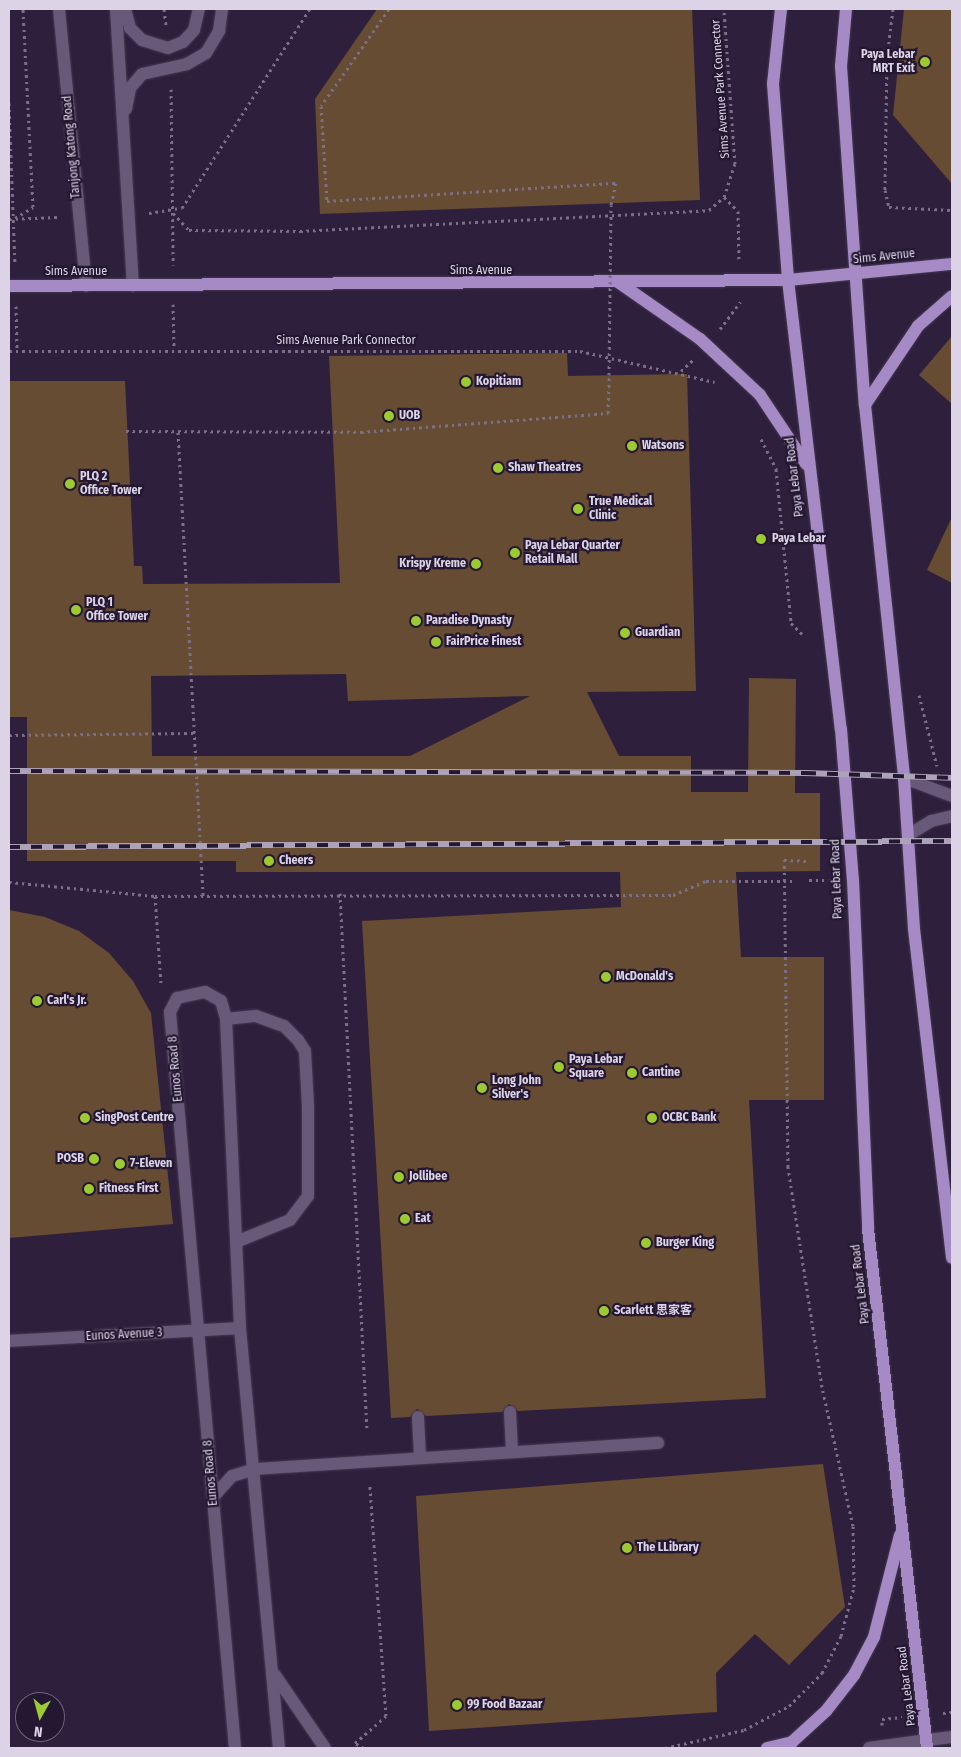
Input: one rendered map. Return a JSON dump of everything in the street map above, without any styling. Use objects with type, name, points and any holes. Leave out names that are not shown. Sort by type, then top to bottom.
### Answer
[{"type":"main road","name":"Paya Lebar Road","points":[[781,9],[773,84],[788,280],[807,466],[841,729],[853,880],[868,1229],[927,1744]]},
{"type":"main road","points":[[846,9],[841,66],[866,406],[904,778],[914,928],[952,1258]]},
{"type":"main road","name":"Sims Avenue","points":[[9,286],[788,280],[952,264]]},
{"type":"main road","points":[[618,282],[700,339],[760,395],[807,466]]},
{"type":"main road","points":[[866,406],[918,326],[952,296]]},
{"type":"main road","points":[[767,1748],[792,1742],[826,1711],[854,1674],[874,1637],[902,1525]]},
{"type":"street","name":"Tanjong Katong Road","points":[[60,9],[86,286]]},
{"type":"street","points":[[116,9],[133,285]]},
{"type":"street","points":[[125,9],[130,28],[142,40],[168,48],[183,42],[194,30],[200,9]]},
{"type":"street","points":[[124,135],[127,96],[134,81],[148,71],[170,67],[206,53],[219,31],[222,9]]},
{"type":"street","points":[[904,778],[952,796]]},
{"type":"street","points":[[908,836],[931,821],[952,816]]},
{"type":"street","name":"Eunos Road 8","points":[[235,1748],[171,1006],[183,995],[205,992],[221,1000],[226,1020],[240,1328],[274,1673],[279,1748]]},
{"type":"street","points":[[226,1020],[256,1016],[284,1026],[305,1051],[308,1196],[290,1220],[236,1242]]},
{"type":"street","name":"Eunos Avenue 3","points":[[9,1341],[240,1328]]},
{"type":"street","points":[[510,1412],[512,1450]]},
{"type":"street","points":[[418,1417],[420,1457]]},
{"type":"street","points":[[214,1496],[232,1476],[255,1469],[512,1450],[658,1443]]},
{"type":"street","points":[[274,1673],[325,1748]]},
{"type":"street","points":[[868,1748],[927,1744],[952,1737]]},
{"type":"path","points":[[9,219],[33,207],[23,9]]},
{"type":"path","points":[[164,9],[168,48]]},
{"type":"path","points":[[170,67],[173,213],[182,208],[310,9]]},
{"type":"path","points":[[126,431],[361,432],[608,413],[611,205],[616,183],[327,201],[321,106],[388,9]]},
{"type":"path","name":"Sims Avenue Park Connector","points":[[173,213],[189,230],[300,231],[685,214],[708,210],[724,197],[735,164],[724,9]]},
{"type":"path","points":[[893,9],[887,57],[885,190],[889,207],[952,210]]},
{"type":"path","points":[[9,103],[14,218]]},
{"type":"path","name":"Sims Avenue Park Connector","points":[[9,351],[580,351],[680,371],[716,383]]},
{"type":"path","points":[[178,432],[203,895]]},
{"type":"path","points":[[759,434],[776,469],[791,622],[804,636]]},
{"type":"path","points":[[919,695],[934,763],[940,771]]},
{"type":"path","points":[[9,735],[194,733]]},
{"type":"path","points":[[665,1748],[744,1730],[790,1706],[822,1673],[841,1636],[854,1587],[853,1526],[822,1388],[788,1167],[784,860],[810,861]]},
{"type":"path","points":[[9,882],[156,896],[340,893],[673,895],[706,881],[792,881]]},
{"type":"path","points":[[340,893],[367,1431]]},
{"type":"path","points":[[364,1748],[355,1743],[386,1716],[370,1486]]},
{"type":"building","points":[[377,9],[692,9],[700,200],[320,214],[315,99]]},
{"type":"building","name":"Paya Lebar MRT Exit","points":[[904,9],[952,9],[952,184],[893,115]]},
{"type":"building","points":[[952,336],[952,404],[919,375]]},
{"type":"building","points":[[567,353],[568,376],[687,374],[696,691],[587,692],[619,756],[691,756],[691,792],[748,792],[749,678],[796,679],[795,793],[820,793],[820,871],[736,872],[741,957],[824,957],[824,1100],[749,1100],[766,1398],[518,1411],[509,1404],[502,1412],[426,1416],[417,1409],[410,1417],[391,1418],[362,921],[621,907],[620,872],[236,872],[236,861],[27,861],[27,717],[9,717],[9,381],[125,381],[134,566],[142,566],[143,584],[340,583],[329,356]],"holes":[[[346,674],[348,701],[530,696],[410,756],[152,756],[151,676]]]},
{"type":"building","points":[[952,517],[952,583],[927,570]]},
{"type":"building","name":"SingPost Centre","points":[[9,910],[45,917],[79,931],[109,953],[133,981],[151,1013],[173,1224],[9,1238]]},
{"type":"building","points":[[823,1464],[845,1607],[789,1665],[755,1634],[716,1673],[717,1712],[429,1731],[416,1496]]},
{"type":"railway","points":[[9,771],[805,773],[952,778]]},
{"type":"railway","points":[[9,847],[952,841]]},
{"type":"place","name":"Paya Lebar MRT Exit","points":[[925,62]]},
{"type":"place","name":"Kopitiam","points":[[466,382]]},
{"type":"place","name":"UOB","points":[[389,416]]},
{"type":"place","name":"Watsons","points":[[632,446]]},
{"type":"place","name":"Shaw Theatres","points":[[498,468]]},
{"type":"place","name":"PLQ 2 Office Tower","points":[[70,484]]},
{"type":"place","name":"True Medical Clinic","points":[[578,509]]},
{"type":"place","name":"Paya Lebar","points":[[761,539]]},
{"type":"place","name":"Paya Lebar Quarter Retail Mall","points":[[515,553]]},
{"type":"place","name":"Krispy Kreme","points":[[476,564]]},
{"type":"place","name":"PLQ 1 Office Tower","points":[[76,610]]},
{"type":"place","name":"Paradise Dynasty","points":[[416,621]]},
{"type":"place","name":"Guardian","points":[[625,633]]},
{"type":"place","name":"FairPrice Finest","points":[[436,642]]},
{"type":"place","name":"Cheers","points":[[269,861]]},
{"type":"place","name":"McDonald's","points":[[606,977]]},
{"type":"place","name":"Carl's Jr.","points":[[37,1001]]},
{"type":"place","name":"Paya Lebar Square","points":[[559,1067]]},
{"type":"place","name":"Cantine","points":[[632,1073]]},
{"type":"place","name":"Long John Silver's","points":[[482,1088]]},
{"type":"place","name":"SingPost Centre","points":[[85,1118]]},
{"type":"place","name":"OCBC Bank","points":[[652,1118]]},
{"type":"place","name":"POSB","points":[[94,1159]]},
{"type":"place","name":"7-Eleven","points":[[120,1164]]},
{"type":"place","name":"Jollibee","points":[[399,1177]]},
{"type":"place","name":"Fitness First","points":[[89,1189]]},
{"type":"place","name":"Eat","points":[[405,1219]]},
{"type":"place","name":"Burger King","points":[[646,1243]]},
{"type":"place","name":"Scarlett 思家客","points":[[604,1311]]},
{"type":"place","name":"The LLibrary","points":[[627,1548]]},
{"type":"place","name":"99 Food Bazaar","points":[[457,1705]]}]
